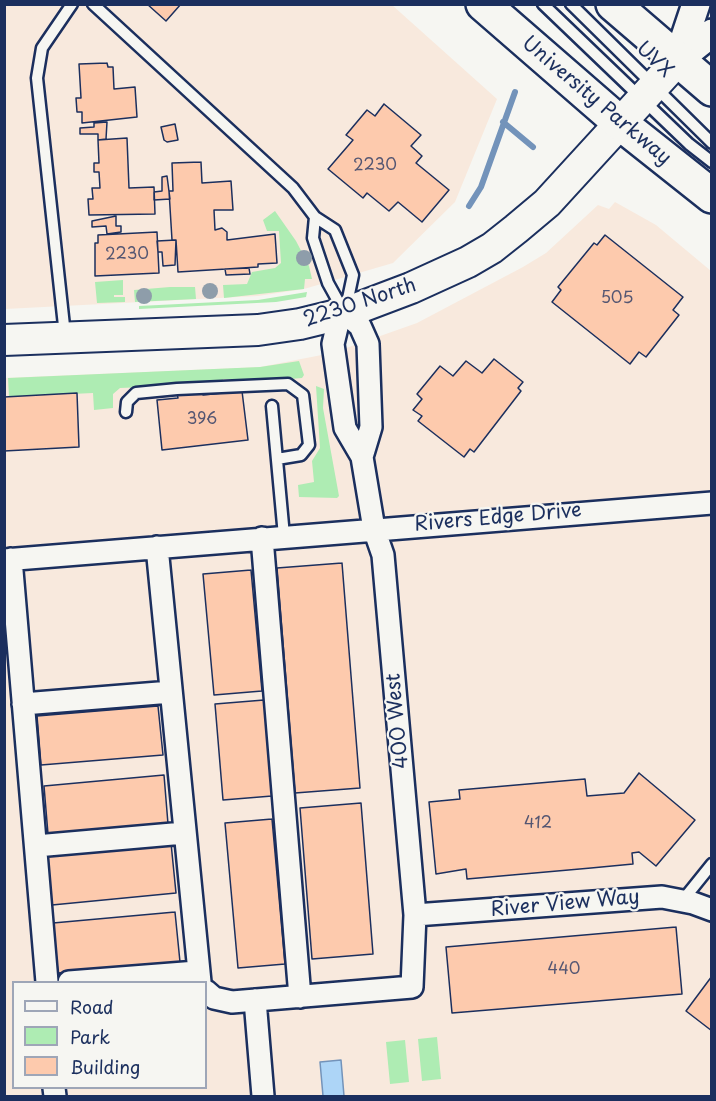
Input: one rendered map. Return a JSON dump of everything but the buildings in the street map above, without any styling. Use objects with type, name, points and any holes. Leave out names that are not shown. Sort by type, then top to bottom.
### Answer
[{"type":"main road","name":"University Parkway","points":[[483,4],[620,123],[711,196]]},
{"type":"main road","points":[[613,4],[711,88]]},
{"type":"main road","name":"2230 North","points":[[4,340],[258,330],[300,324],[345,313],[411,288],[492,248],[547,203],[648,90],[677,61]]},
{"type":"street","points":[[677,61],[696,4]]},
{"type":"street","points":[[677,61],[711,33]]},
{"type":"street","name":"400 West","points":[[300,997],[412,987],[415,915],[383,555],[374,529],[362,457],[345,428],[333,344],[338,323],[345,313],[360,326],[368,344],[371,427],[362,457]]},
{"type":"street","name":"Rivers Edge Drive","points":[[8,559],[711,503]]},
{"type":"street","points":[[207,987],[223,1001],[300,997],[262,538]]},
{"type":"street","points":[[157,547],[184,833],[201,981]]},
{"type":"street","points":[[8,559],[47,981]]},
{"type":"street","points":[[23,704],[171,692]]},
{"type":"street","points":[[36,846],[184,833]]},
{"type":"street","name":"River View Way","points":[[415,915],[646,897],[683,900],[711,910]]},
{"type":"street","points":[[255,1000],[262,1096]]},
{"type":"lane","points":[[65,339],[37,78],[42,48],[72,4]]},
{"type":"lane","points":[[93,4],[293,188],[315,217],[335,230],[353,275],[345,313]]},
{"type":"lane","points":[[543,4],[648,90],[689,144],[711,162]]},
{"type":"lane","name":"UVX","points":[[571,4],[648,90],[711,143]]},
{"type":"lane","points":[[315,217],[313,238],[328,283],[345,313]]},
{"type":"lane","points":[[126,411],[128,402],[136,393],[288,384],[303,395],[309,445],[301,455],[277,459]]},
{"type":"lane","points":[[272,406],[284,536]]},
{"type":"lane","points":[[683,900],[711,864]]},
{"type":"shaded area","points":[[5,5],[392,5],[497,99],[455,202],[393,263],[304,289],[258,296],[5,309]]},
{"type":"shaded area","points":[[615,202],[656,225],[711,271],[711,1096],[5,1096],[4,378],[260,367],[332,353],[417,323],[523,267],[546,253],[598,205],[609,209]]},
{"type":"green space","points":[[275,211],[296,241],[309,266],[312,279],[305,279],[304,289],[224,298],[223,285],[247,284],[252,272],[275,268],[281,263],[279,231],[267,231],[263,220]]},
{"type":"green space","points":[[123,280],[123,295],[114,295],[114,297],[125,297],[125,302],[97,303],[95,282]]},
{"type":"green space","points":[[195,287],[196,299],[135,302],[134,290]]},
{"type":"green space","points":[[307,292],[306,297],[276,302],[139,309],[139,306],[258,300]]},
{"type":"green space","points":[[299,361],[304,375],[302,378],[231,384],[231,379],[223,379],[222,384],[120,388],[113,394],[113,408],[94,410],[93,393],[9,397],[8,378],[260,367]]},
{"type":"green space","points":[[316,386],[324,389],[323,408],[339,496],[337,498],[299,497],[298,485],[314,482],[312,461],[320,448]]},
{"type":"green space","points":[[437,1037],[441,1079],[422,1081],[418,1039]]},
{"type":"green space","points":[[405,1040],[409,1082],[390,1084],[386,1042]]},
{"type":"water","points":[[341,1060],[344,1096],[323,1096],[320,1062]]},
{"type":"waterway","points":[[469,206],[481,187],[515,92]]},
{"type":"waterway","points":[[503,122],[533,147]]}]
